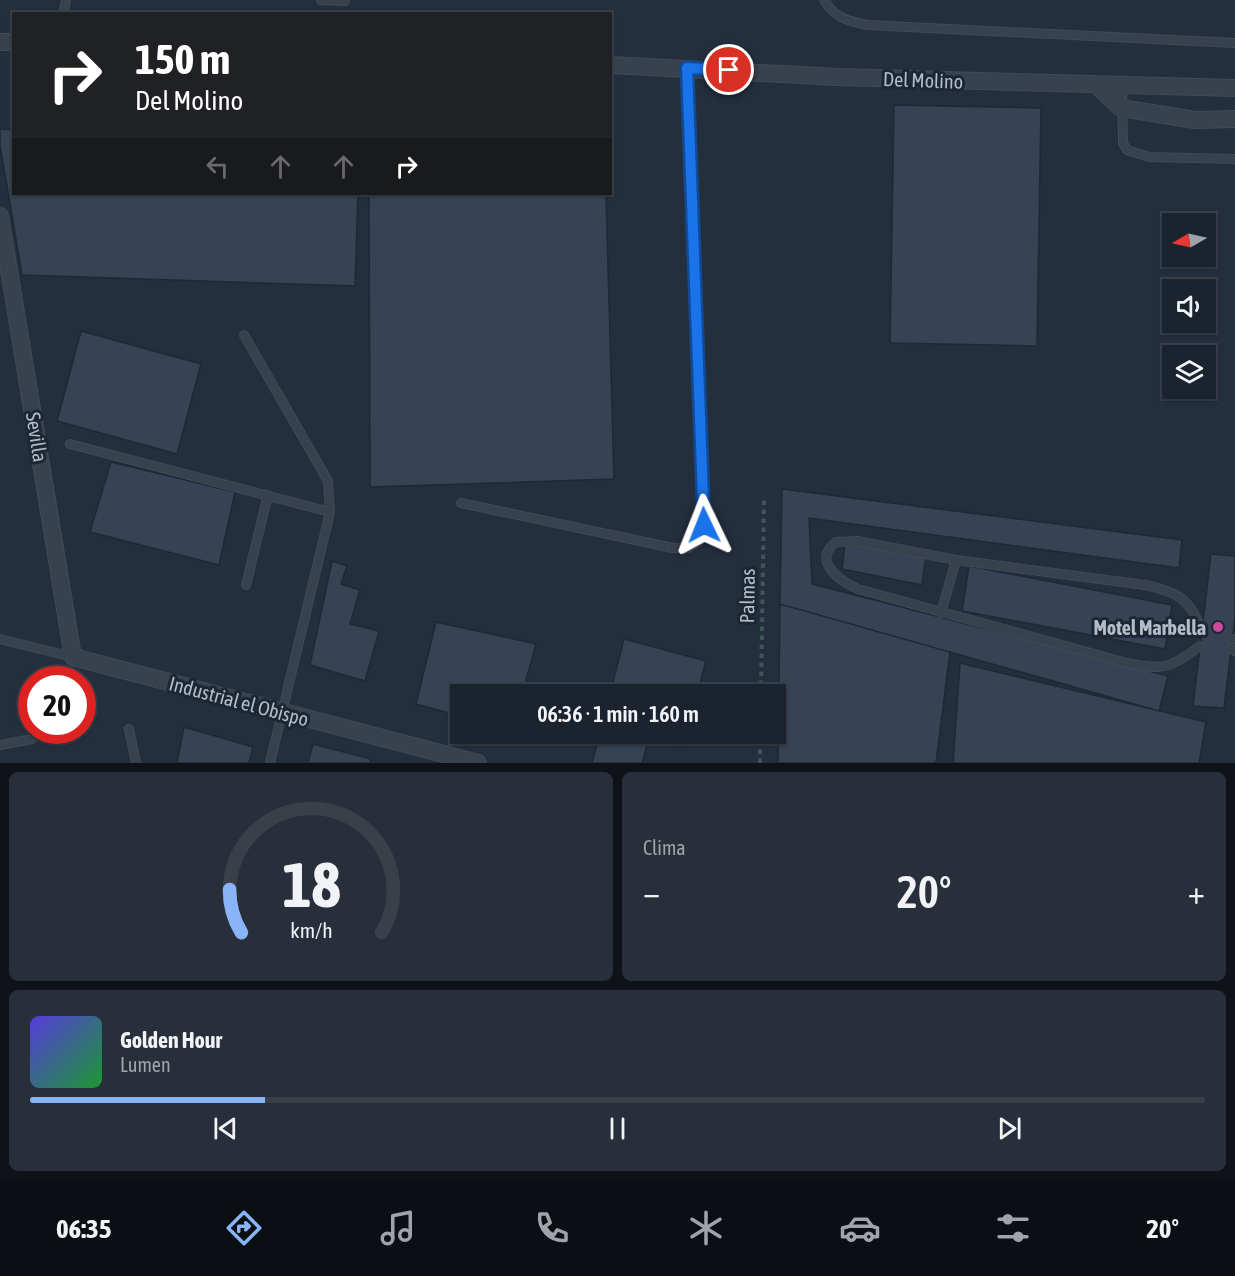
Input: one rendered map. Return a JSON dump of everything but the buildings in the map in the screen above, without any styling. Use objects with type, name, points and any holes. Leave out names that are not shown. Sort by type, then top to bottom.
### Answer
[{"type":"street","name":"Del Molino","points":[[612,65],[837,77],[1235,88]]},
{"type":"street","points":[[1096,85],[1121,108],[1195,120],[1235,119]]},
{"type":"street","name":"Sevilla","points":[[0,216],[73,657]]},
{"type":"street","name":"Industrial el Obispo","points":[[73,657],[478,763]]},
{"type":"lane","points":[[321,0],[345,1]]},
{"type":"lane","points":[[824,0],[832,12],[846,21],[867,25],[1235,43]]},
{"type":"lane","points":[[461,503],[673,548],[689,548],[702,539],[704,525],[687,68]]},
{"type":"lane","points":[[1122,86],[1123,143],[1127,150],[1135,155],[1235,159]]},
{"type":"lane","points":[[244,335],[328,481],[330,512],[270,763]]},
{"type":"lane","points":[[70,444],[330,512]]},
{"type":"lane","points":[[246,585],[268,495]]},
{"type":"lane","points":[[1200,646],[1174,665],[1150,668],[941,613],[843,582],[830,569],[828,553],[831,546],[843,540],[956,560],[1167,590],[1174,592],[1193,609],[1202,632]]},
{"type":"lane","points":[[941,613],[956,560]]},
{"type":"lane","name":"Industrial el Obispo","points":[[0,639],[73,657]]},
{"type":"lane","points":[[129,729],[135,763]]},
{"type":"lane","points":[[0,745],[18,742]]},
{"type":"path","name":"Palmas","points":[[761,684],[764,498]]},
{"type":"path","points":[[760,744],[760,763]]},
{"type":"place","name":"Motel Marbella","points":[[1218,627]]},
{"type":"route","points":[[704,525],[687,68],[729,70]]}]
